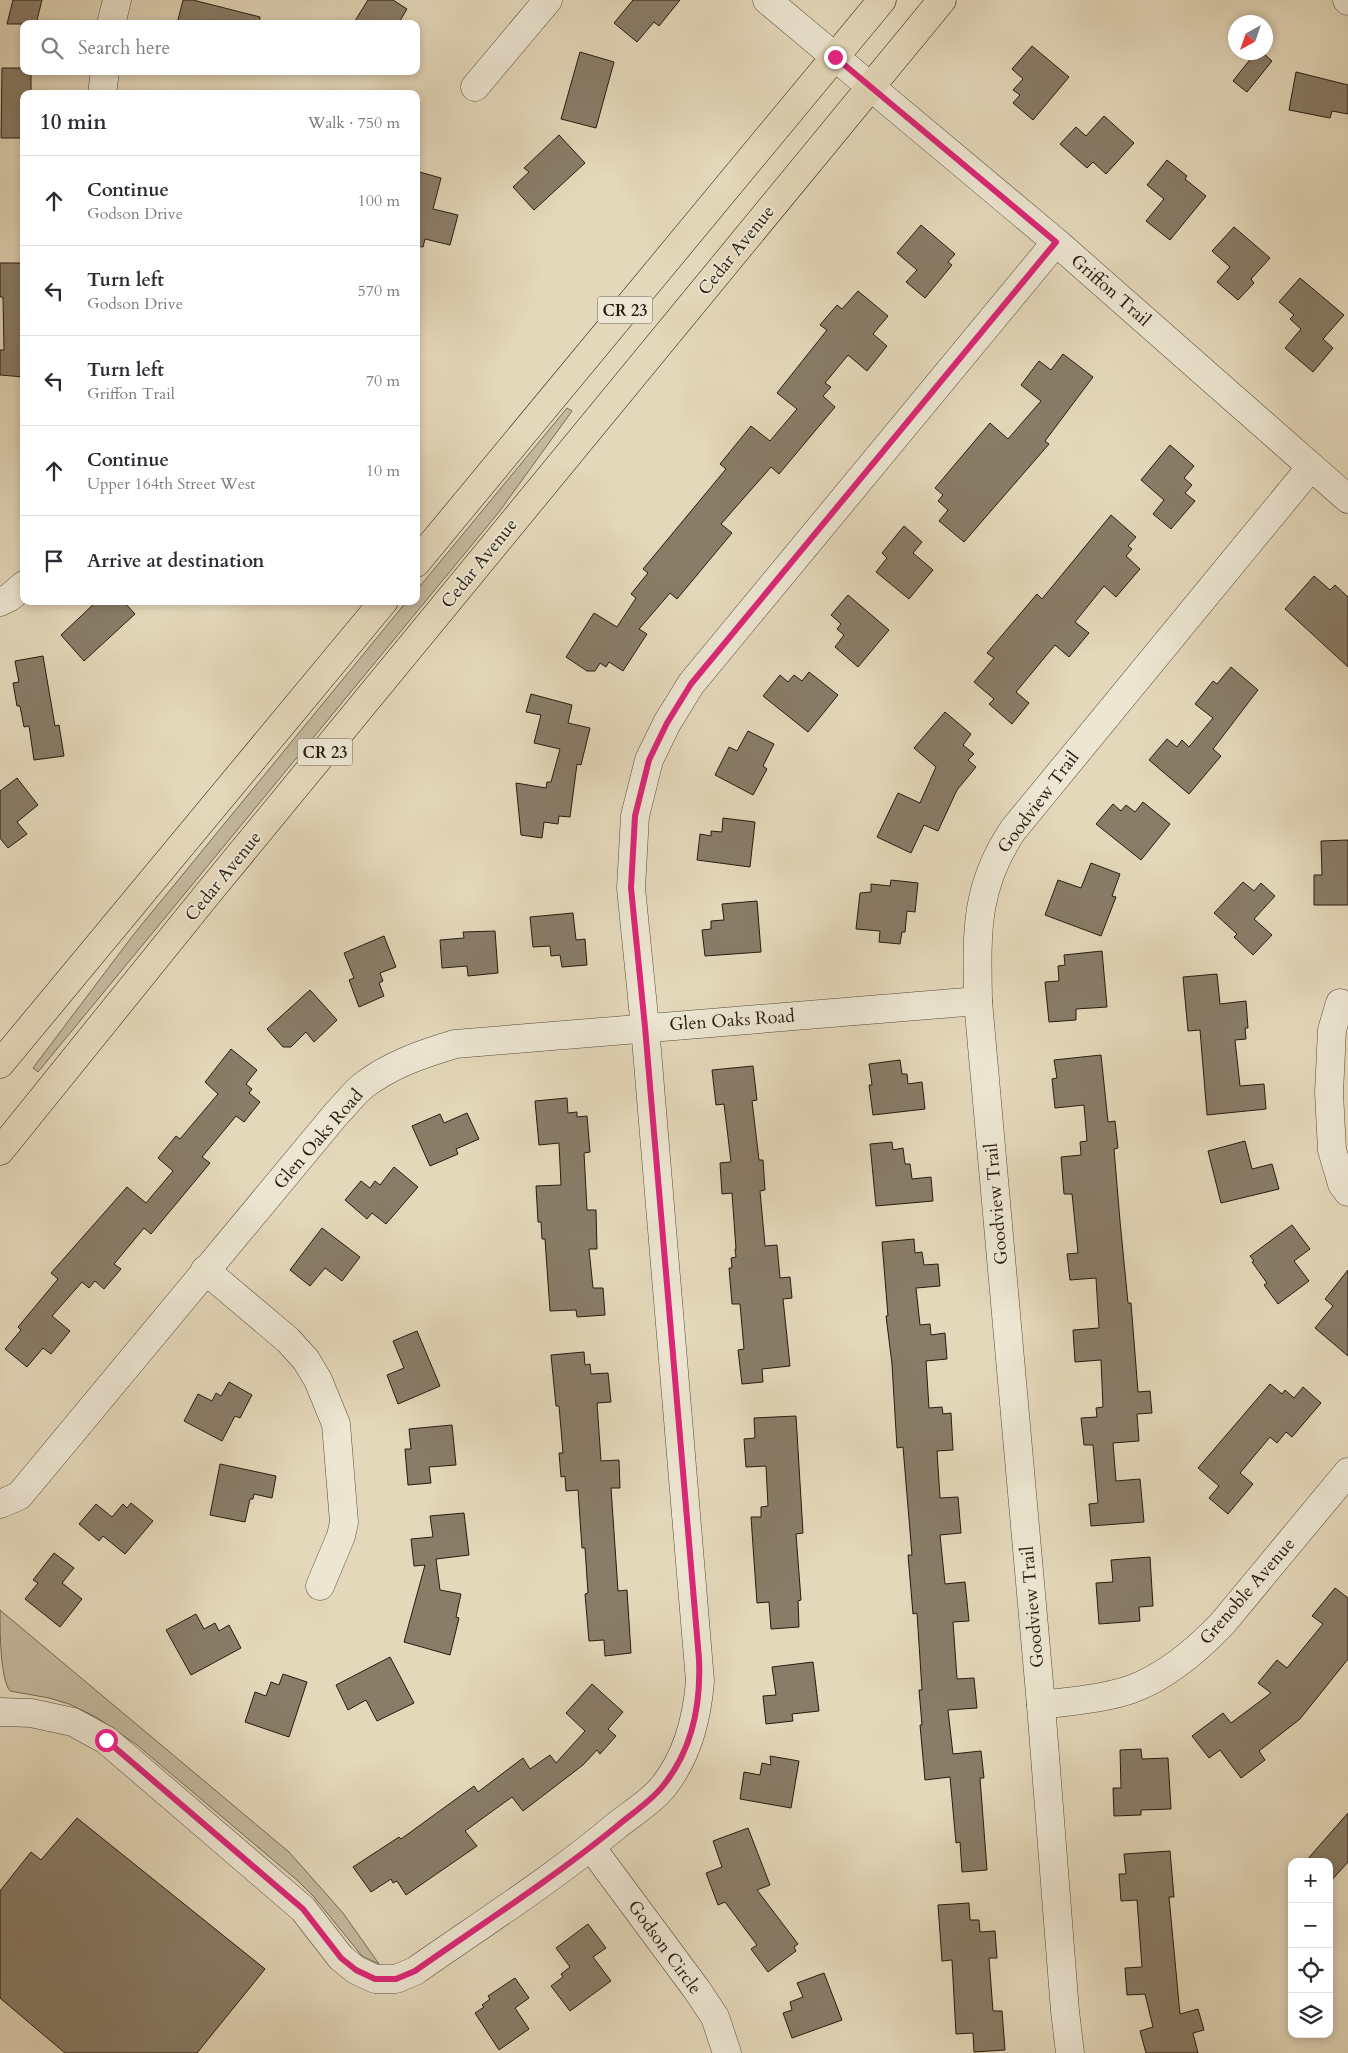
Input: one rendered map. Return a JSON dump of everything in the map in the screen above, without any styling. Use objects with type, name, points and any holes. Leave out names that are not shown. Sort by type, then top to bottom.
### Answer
[{"type":"main road","name":"CR 23","points":[[420,558],[882,0]]},
{"type":"main road","name":"Cedar Avenue","points":[[0,1152],[209,892],[942,0]]},
{"type":"main road","name":"CR 23","points":[[0,1064],[381,605]]},
{"type":"street","points":[[112,20],[117,0]]},
{"type":"street","points":[[475,87],[548,0]]},
{"type":"street","name":"Griffon Trail","points":[[767,0],[1056,242],[1348,499]]},
{"type":"street","points":[[103,90],[104,75]]},
{"type":"street","points":[[0,1712],[31,1713],[73,1722],[106,1740],[303,1909],[341,1958],[356,1970],[375,1979],[396,1979],[415,1971],[592,1847],[662,1788],[677,1765],[693,1726],[698,1708],[700,1681],[645,1027],[631,888],[635,816],[649,760],[667,723],[691,684],[1056,242]]},
{"type":"street","name":"Goodview Trail","points":[[1070,2053],[1064,2011],[1041,1705],[978,1001],[977,933],[981,904],[986,881],[1004,843],[1025,814],[1312,467]]},
{"type":"street","points":[[0,602],[20,588]]},
{"type":"street","name":"Glen Oaks Road","points":[[0,1504],[19,1496],[337,1113],[363,1086],[390,1068],[420,1054],[456,1044],[978,1001]]},
{"type":"street","points":[[1340,1003],[1332,1030],[1329,1093],[1332,1150],[1342,1184],[1348,1192]]},
{"type":"street","points":[[206,1270],[288,1340],[306,1360],[318,1380],[336,1424],[344,1522],[341,1536],[320,1586]]},
{"type":"street","name":"Grenoble Avenue","points":[[1041,1705],[1101,1697],[1132,1688],[1156,1677],[1200,1647],[1229,1617],[1348,1472]]},
{"type":"street","name":"Godson Circle","points":[[592,1847],[715,2017],[728,2053]]},
{"type":"shaded area","points":[[567,408],[572,411],[499,512],[38,1072],[33,1068],[134,934],[404,605],[420,605],[420,586]]},
{"type":"shaded area","points":[[0,1610],[289,1852],[343,1913],[379,1964],[362,1956],[314,1897],[298,1881],[137,1745],[96,1717],[69,1704],[49,1698],[10,1691],[2,1665]]},
{"type":"building","points":[[13,0],[42,0],[37,20],[20,20],[20,24],[7,24]]},
{"type":"building","points":[[183,0],[193,0],[260,17],[260,20],[178,20]]},
{"type":"building","points":[[368,0],[393,0],[407,9],[400,20],[356,20]]},
{"type":"building","points":[[633,0],[680,0],[659,26],[654,22],[637,42],[614,23]]},
{"type":"building","points":[[1032,46],[1069,77],[1033,120],[1013,103],[1020,95],[1013,90],[1023,79],[1012,69]]},
{"type":"building","points":[[580,52],[614,62],[596,128],[561,119]]},
{"type":"building","points":[[1250,60],[1272,61],[1247,92],[1233,81]]},
{"type":"building","points":[[2,68],[20,68],[20,75],[31,75],[31,90],[20,90],[20,138],[1,138]]},
{"type":"building","points":[[1296,72],[1348,85],[1348,114],[1332,111],[1330,118],[1289,110]]},
{"type":"building","points":[[1104,116],[1134,143],[1106,174],[1093,162],[1087,168],[1060,144],[1076,127],[1086,136]]},
{"type":"building","points":[[559,135],[585,163],[534,210],[513,187],[529,172],[524,168]]},
{"type":"building","points":[[1167,160],[1187,176],[1185,179],[1206,196],[1170,240],[1146,221],[1164,199],[1147,185]]},
{"type":"building","points":[[420,172],[441,178],[433,209],[458,215],[450,245],[425,239],[423,247],[420,247]]},
{"type":"building","points":[[921,225],[955,254],[948,262],[952,265],[925,298],[906,282],[917,270],[897,253]]},
{"type":"building","points":[[1234,227],[1270,258],[1251,279],[1254,283],[1238,300],[1217,282],[1230,267],[1212,251]]},
{"type":"building","points":[[0,263],[20,263],[20,377],[0,375],[0,350],[4,350],[3,297],[0,297]]},
{"type":"building","points":[[1300,278],[1344,315],[1323,339],[1333,348],[1313,372],[1285,348],[1301,329],[1290,319],[1294,315],[1279,302]]},
{"type":"building","points":[[858,291],[888,316],[873,334],[887,346],[867,371],[848,355],[825,383],[831,387],[823,396],[835,407],[779,474],[771,467],[721,524],[732,533],[677,599],[670,593],[639,629],[647,634],[623,671],[609,662],[606,667],[600,663],[595,671],[587,671],[566,657],[594,613],[617,627],[636,598],[631,594],[648,573],[643,569],[726,469],[720,464],[751,426],[770,441],[797,409],[777,393],[827,330],[820,325],[837,305],[842,309]]},
{"type":"building","points":[[1063,354],[1093,377],[1045,441],[1049,444],[964,542],[939,521],[948,510],[938,501],[943,495],[935,488],[990,423],[1008,439],[1041,401],[1021,385],[1039,361],[1051,370]]},
{"type":"building","points":[[1170,445],[1194,466],[1184,478],[1192,485],[1185,493],[1195,501],[1171,529],[1153,514],[1164,500],[1141,480]]},
{"type":"building","points":[[1111,515],[1136,537],[1128,546],[1132,549],[1126,556],[1140,569],[1116,597],[1104,586],[1075,622],[1089,633],[1069,657],[1055,645],[1016,692],[1029,703],[1012,724],[989,704],[994,699],[974,682],[994,658],[987,653],[1037,594],[1042,599]]},
{"type":"building","points":[[904,526],[922,542],[913,553],[933,570],[909,599],[876,572],[887,558],[882,553]]},
{"type":"building","points":[[1314,576],[1330,590],[1335,585],[1348,597],[1348,667],[1285,609]]},
{"type":"building","points":[[848,595],[889,630],[858,667],[835,647],[844,635],[837,629],[841,624],[831,615]]},
{"type":"building","points":[[93,605],[127,605],[135,614],[84,661],[61,635]]},
{"type":"building","points":[[43,656],[55,726],[59,725],[64,756],[34,760],[29,726],[24,727],[20,706],[17,706],[13,683],[19,682],[15,661]]},
{"type":"building","points":[[1231,667],[1258,690],[1213,749],[1221,756],[1189,794],[1149,760],[1167,739],[1177,747],[1182,740],[1189,747],[1213,718],[1195,704],[1213,681],[1217,684]]},
{"type":"building","points":[[809,672],[838,695],[808,732],[763,696],[780,675],[788,682],[794,675],[802,681]]},
{"type":"building","points":[[531,694],[572,705],[568,723],[590,728],[581,765],[577,764],[570,817],[559,816],[558,824],[544,822],[542,838],[521,835],[516,783],[546,788],[547,782],[551,782],[560,749],[534,743],[541,715],[526,712]]},
{"type":"building","points":[[945,712],[971,734],[963,745],[974,754],[968,760],[976,767],[957,790],[938,831],[924,825],[911,853],[877,837],[898,793],[920,803],[936,767],[914,748]]},
{"type":"building","points":[[748,731],[774,744],[763,766],[767,769],[753,795],[715,775],[729,747],[737,751]]},
{"type":"building","points":[[17,778],[38,805],[17,822],[27,834],[8,848],[0,838],[0,791]]},
{"type":"building","points":[[1143,802],[1170,824],[1141,860],[1096,824],[1113,804],[1121,811],[1126,805],[1135,812]]},
{"type":"building","points":[[723,818],[755,822],[750,867],[697,860],[700,834],[711,836],[711,831],[722,832]]},
{"type":"building","points":[[1348,840],[1348,905],[1314,905],[1314,875],[1322,875],[1321,841]]},
{"type":"building","points":[[1091,863],[1120,874],[1112,896],[1116,897],[1101,936],[1045,915],[1058,880],[1081,888]]},
{"type":"building","points":[[891,880],[918,883],[915,912],[907,911],[905,932],[902,932],[900,944],[879,942],[880,931],[856,929],[860,893],[871,892],[871,884],[890,886]]},
{"type":"building","points":[[1243,882],[1254,891],[1261,883],[1275,896],[1254,919],[1272,935],[1253,955],[1234,937],[1237,934],[1214,913]]},
{"type":"building","points":[[757,901],[761,952],[705,956],[702,930],[711,929],[711,921],[724,920],[722,904]]},
{"type":"building","points":[[573,913],[576,940],[585,939],[587,965],[562,967],[560,955],[551,956],[550,946],[533,947],[530,917]]},
{"type":"building","points":[[495,931],[498,973],[468,976],[467,966],[442,968],[440,940],[464,938],[463,932]]},
{"type":"building","points":[[384,936],[396,967],[380,973],[383,981],[379,983],[384,996],[359,1007],[349,980],[354,978],[344,953]]},
{"type":"building","points":[[1102,951],[1107,1007],[1076,1009],[1076,1020],[1049,1022],[1045,982],[1059,981],[1058,966],[1065,965],[1064,955]]},
{"type":"building","points":[[1217,974],[1220,1004],[1246,1001],[1248,1028],[1245,1028],[1246,1039],[1235,1040],[1240,1086],[1264,1084],[1266,1109],[1207,1115],[1200,1030],[1188,1031],[1183,977]]},
{"type":"building","points":[[310,990],[337,1020],[314,1042],[306,1032],[291,1047],[283,1047],[267,1029]]},
{"type":"building","points":[[231,1049],[257,1070],[246,1084],[252,1089],[249,1093],[260,1102],[244,1122],[236,1116],[202,1157],[210,1163],[151,1234],[144,1228],[114,1264],[121,1269],[104,1289],[95,1281],[89,1288],[82,1282],[52,1316],[70,1331],[51,1354],[43,1348],[27,1367],[5,1349],[21,1330],[18,1327],[58,1279],[51,1273],[127,1187],[146,1203],[173,1171],[158,1158],[176,1136],[180,1139],[218,1094],[205,1082]]},
{"type":"building","points":[[1101,1055],[1108,1122],[1115,1121],[1118,1148],[1114,1149],[1128,1303],[1131,1303],[1138,1392],[1150,1391],[1152,1413],[1137,1414],[1139,1441],[1113,1443],[1116,1481],[1140,1479],[1144,1522],[1091,1526],[1089,1504],[1098,1503],[1093,1445],[1084,1445],[1081,1418],[1097,1417],[1096,1408],[1103,1407],[1101,1360],[1075,1362],[1073,1330],[1099,1328],[1096,1278],[1070,1280],[1067,1254],[1078,1253],[1072,1194],[1064,1194],[1061,1157],[1081,1155],[1080,1142],[1087,1141],[1084,1105],[1055,1108],[1052,1079],[1057,1078],[1054,1060]]},
{"type":"building","points":[[900,1060],[902,1074],[907,1074],[908,1084],[922,1082],[925,1109],[873,1115],[869,1085],[872,1085],[869,1064]]},
{"type":"building","points":[[753,1066],[757,1100],[752,1101],[759,1160],[763,1160],[765,1190],[760,1191],[765,1246],[777,1245],[780,1278],[790,1277],[792,1298],[783,1299],[790,1366],[762,1369],[763,1382],[742,1384],[738,1350],[744,1349],[740,1304],[732,1304],[729,1268],[732,1268],[731,1258],[736,1257],[732,1193],[722,1194],[720,1163],[731,1162],[724,1104],[716,1105],[712,1070]]},
{"type":"building","points":[[567,1098],[568,1113],[577,1112],[577,1117],[587,1116],[590,1152],[584,1153],[587,1210],[596,1210],[597,1249],[589,1249],[593,1288],[603,1288],[605,1315],[577,1317],[576,1310],[550,1311],[545,1239],[542,1239],[541,1222],[538,1222],[536,1186],[561,1185],[559,1143],[539,1145],[535,1101]]},
{"type":"building","points":[[467,1113],[479,1139],[456,1149],[458,1154],[430,1166],[412,1126],[440,1114],[444,1123]]},
{"type":"building","points":[[1245,1141],[1252,1169],[1272,1164],[1279,1189],[1221,1203],[1208,1151]]},
{"type":"building","points":[[892,1142],[893,1150],[903,1148],[905,1164],[910,1164],[912,1179],[931,1177],[933,1201],[876,1206],[870,1144]]},
{"type":"building","points":[[394,1167],[418,1187],[386,1224],[372,1213],[367,1219],[345,1200],[361,1181],[370,1188],[375,1181],[380,1185]]},
{"type":"building","points":[[1292,1225],[1310,1249],[1294,1261],[1309,1281],[1278,1304],[1264,1285],[1267,1283],[1252,1262],[1254,1261],[1250,1256]]},
{"type":"building","points":[[322,1228],[360,1257],[342,1281],[325,1268],[310,1286],[290,1270]]},
{"type":"building","points":[[914,1239],[915,1253],[922,1252],[924,1265],[938,1264],[940,1286],[916,1288],[920,1325],[930,1324],[931,1335],[945,1333],[947,1359],[926,1361],[929,1408],[942,1407],[943,1414],[951,1413],[953,1450],[937,1451],[940,1498],[958,1497],[961,1533],[940,1535],[945,1584],[965,1582],[969,1621],[953,1622],[957,1679],[974,1678],[977,1708],[948,1710],[953,1754],[981,1751],[984,1778],[980,1778],[987,1870],[962,1872],[960,1842],[956,1843],[950,1777],[925,1780],[920,1725],[922,1725],[919,1690],[922,1690],[917,1613],[913,1614],[908,1555],[912,1555],[903,1447],[897,1448],[882,1242]]},
{"type":"building","points":[[1348,1270],[1348,1356],[1315,1328],[1333,1306],[1325,1299]]},
{"type":"building","points":[[417,1331],[440,1386],[398,1404],[387,1375],[404,1368],[393,1341]]},
{"type":"building","points":[[584,1352],[585,1365],[590,1364],[591,1374],[608,1373],[611,1402],[597,1403],[601,1461],[619,1460],[620,1488],[611,1488],[618,1591],[627,1590],[631,1653],[605,1656],[604,1640],[589,1641],[585,1594],[588,1593],[585,1548],[582,1548],[578,1490],[566,1491],[565,1476],[561,1477],[559,1453],[563,1453],[559,1406],[556,1406],[551,1355]]},
{"type":"building","points":[[229,1382],[252,1395],[240,1418],[235,1416],[222,1441],[184,1421],[198,1394],[212,1401],[216,1393],[221,1396]]},
{"type":"building","points":[[1270,1384],[1282,1394],[1285,1390],[1294,1398],[1303,1387],[1321,1403],[1292,1437],[1286,1432],[1277,1443],[1270,1437],[1240,1473],[1253,1484],[1228,1514],[1209,1498],[1219,1486],[1198,1468]]},
{"type":"building","points":[[796,1416],[803,1533],[796,1534],[801,1600],[798,1601],[799,1627],[771,1629],[769,1602],[757,1603],[751,1517],[761,1517],[761,1507],[768,1506],[766,1466],[746,1467],[744,1439],[755,1438],[754,1418]]},
{"type":"building","points":[[452,1425],[456,1465],[429,1467],[431,1483],[408,1485],[405,1449],[411,1449],[409,1429]]},
{"type":"building","points":[[220,1464],[276,1476],[272,1498],[254,1494],[253,1499],[250,1499],[245,1522],[210,1515]]},
{"type":"building","points":[[131,1503],[153,1521],[125,1554],[103,1536],[99,1541],[79,1524],[96,1504],[112,1517],[123,1504],[127,1508]]},
{"type":"building","points":[[464,1513],[469,1555],[436,1559],[440,1590],[461,1594],[456,1617],[459,1618],[450,1655],[404,1642],[425,1565],[414,1566],[411,1539],[433,1537],[430,1516]]},
{"type":"building","points":[[54,1553],[74,1568],[62,1583],[82,1599],[60,1627],[25,1599],[38,1583],[33,1580]]},
{"type":"building","points":[[1150,1557],[1153,1606],[1139,1607],[1140,1621],[1099,1624],[1096,1583],[1113,1582],[1111,1560]]},
{"type":"building","points":[[1335,1588],[1348,1598],[1348,1659],[1300,1719],[1259,1751],[1265,1760],[1241,1778],[1220,1750],[1209,1758],[1192,1736],[1223,1713],[1231,1723],[1271,1693],[1258,1683],[1277,1660],[1287,1668],[1323,1624],[1312,1616]]},
{"type":"building","points":[[196,1614],[204,1629],[215,1623],[219,1631],[229,1625],[241,1648],[191,1675],[166,1630]]},
{"type":"building","points":[[390,1657],[414,1703],[377,1721],[366,1700],[348,1710],[336,1685]]},
{"type":"building","points":[[813,1662],[819,1711],[792,1714],[793,1721],[766,1724],[763,1696],[776,1695],[772,1667]]},
{"type":"building","points":[[283,1674],[307,1682],[289,1737],[245,1722],[255,1692],[266,1696],[271,1682],[279,1685]]},
{"type":"building","points":[[592,1684],[623,1712],[608,1729],[616,1736],[600,1754],[597,1750],[583,1765],[523,1811],[512,1797],[465,1831],[477,1846],[406,1895],[397,1881],[393,1883],[391,1879],[371,1892],[353,1867],[399,1837],[401,1839],[474,1786],[478,1792],[523,1758],[530,1769],[550,1755],[556,1763],[585,1731],[566,1713]]},
{"type":"building","points":[[1141,1749],[1142,1759],[1168,1758],[1171,1809],[1141,1810],[1141,1815],[1114,1816],[1113,1788],[1121,1788],[1120,1750]]},
{"type":"building","points":[[770,1756],[799,1761],[791,1808],[740,1799],[744,1772],[760,1775],[762,1763],[771,1765]]},
{"type":"building","points":[[1348,1813],[1348,1862],[1333,1879],[1333,1858],[1309,1858]]},
{"type":"building","points":[[77,1818],[265,1969],[197,2053],[65,2053],[0,1998],[0,1891],[31,1852],[41,1860]]},
{"type":"building","points":[[748,1828],[770,1885],[757,1890],[798,1944],[794,1947],[796,1951],[768,1972],[751,1949],[757,1945],[725,1902],[718,1905],[706,1873],[722,1867],[713,1841]]},
{"type":"building","points":[[1170,1851],[1174,1897],[1169,1897],[1180,2014],[1198,2009],[1204,2030],[1193,2033],[1198,2053],[1146,2053],[1140,2031],[1153,2027],[1145,1994],[1127,1995],[1125,1968],[1142,1967],[1137,1900],[1121,1901],[1119,1874],[1126,1874],[1124,1854]]},
{"type":"building","points":[[969,1903],[970,1920],[979,1920],[980,1932],[995,1931],[997,1958],[989,1958],[993,2011],[1002,2011],[1005,2050],[974,2052],[973,2033],[956,2034],[952,1960],[942,1961],[938,1905]]},
{"type":"building","points":[[588,1924],[606,1948],[593,1957],[611,1981],[570,2011],[551,1986],[563,1977],[561,1974],[570,1967],[556,1948]]},
{"type":"building","points":[[824,1973],[842,2020],[792,2038],[783,2013],[792,2010],[790,2002],[803,1997],[797,1983]]},
{"type":"building","points":[[515,1978],[529,1998],[515,2008],[529,2029],[499,2050],[475,2013],[484,2007],[482,2005],[490,1999],[488,1996]]},
{"type":"route","points":[[106,1740],[303,1909],[341,1958],[356,1970],[375,1979],[396,1979],[415,1971],[592,1847],[662,1788],[677,1765],[693,1726],[698,1708],[700,1681],[645,1027],[631,888],[635,816],[649,760],[667,723],[691,684],[1056,242],[835,57]]}]
